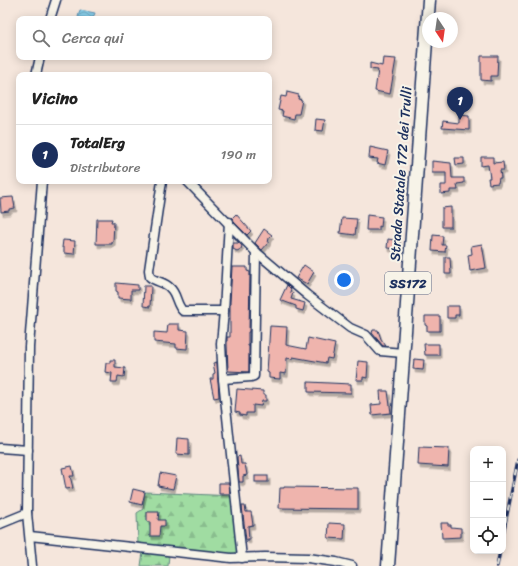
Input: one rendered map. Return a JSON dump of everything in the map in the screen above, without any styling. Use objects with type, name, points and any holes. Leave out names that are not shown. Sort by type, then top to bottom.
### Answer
[{"type":"main road","name":"Strada Statale 172 dei Trulli","points":[[388,566],[402,353],[429,0]]},
{"type":"street","points":[[51,16],[56,0]]},
{"type":"street","points":[[37,72],[39,60]]},
{"type":"street","points":[[32,566],[27,513],[29,347],[42,184]]},
{"type":"street","points":[[162,184],[150,277],[166,283],[172,289],[180,308],[183,311],[224,311]]},
{"type":"street","points":[[190,184],[256,252],[307,295],[350,328],[366,335],[380,351],[402,353]]},
{"type":"street","points":[[228,222],[224,311],[220,344],[242,558]]},
{"type":"street","points":[[223,379],[254,376],[256,252]]},
{"type":"street","points":[[0,448],[28,450]]},
{"type":"street","points":[[0,524],[27,513]]},
{"type":"street","points":[[30,536],[231,558],[308,558],[352,566]]},
{"type":"green space","points":[[145,492],[234,496],[238,556],[169,555],[168,566],[141,566],[143,552],[138,545],[137,513],[143,509]]},
{"type":"water","points":[[80,10],[95,13],[94,16],[78,16]]},
{"type":"building","points":[[481,56],[498,56],[497,76],[491,76],[491,81],[481,80]]},
{"type":"building","points":[[383,58],[396,59],[390,94],[375,91],[378,70],[370,69],[370,63],[382,66]]},
{"type":"building","points":[[287,92],[299,95],[298,99],[302,100],[299,114],[295,114],[294,119],[282,116],[283,111],[278,110],[281,96],[286,97]]},
{"type":"building","points":[[459,115],[469,116],[469,130],[442,128],[443,121],[459,123]]},
{"type":"building","points":[[316,119],[325,120],[323,131],[315,130]]},
{"type":"building","points":[[370,147],[388,151],[385,165],[377,163],[378,159],[369,158]]},
{"type":"building","points":[[481,157],[493,157],[493,163],[503,162],[504,170],[500,170],[501,178],[499,178],[498,183],[489,184],[488,178],[490,178],[488,165],[481,166]]},
{"type":"building","points":[[455,158],[464,158],[464,164],[456,165]]},
{"type":"building","points":[[432,161],[451,163],[452,178],[464,178],[464,183],[457,184],[458,190],[450,190],[450,193],[441,194],[441,185],[446,185],[446,173],[432,173]]},
{"type":"building","points":[[13,197],[15,208],[9,209],[9,211],[1,212],[0,198]]},
{"type":"building","points":[[451,207],[451,227],[442,227],[442,208]]},
{"type":"building","points":[[236,214],[251,231],[247,235],[234,222],[232,218]]},
{"type":"building","points":[[367,215],[382,217],[381,227],[379,226],[379,230],[366,230]]},
{"type":"building","points":[[342,218],[357,219],[355,235],[340,233]]},
{"type":"building","points":[[97,219],[112,219],[111,222],[114,222],[112,244],[96,244]]},
{"type":"building","points":[[264,229],[272,235],[262,250],[255,243]]},
{"type":"building","points":[[433,235],[443,236],[442,245],[446,245],[445,252],[432,251]]},
{"type":"building","points":[[234,237],[242,246],[241,249],[237,251],[233,249],[233,243],[239,243]]},
{"type":"building","points":[[388,239],[400,241],[399,249],[387,248]]},
{"type":"building","points":[[63,240],[75,241],[74,254],[64,253],[64,248],[62,248]]},
{"type":"building","points":[[482,244],[486,268],[470,271],[468,255],[472,254],[471,246]]},
{"type":"building","points":[[445,257],[450,257],[451,274],[445,274]]},
{"type":"building","points":[[304,265],[314,272],[307,284],[296,278]]},
{"type":"building","points":[[232,267],[247,267],[247,271],[250,272],[248,332],[249,372],[228,371],[227,337],[230,337]]},
{"type":"building","points":[[116,283],[138,285],[138,290],[131,290],[131,299],[118,298]]},
{"type":"building","points":[[287,285],[291,289],[290,292],[293,293],[291,299],[305,303],[303,311],[296,309],[296,306],[280,300]]},
{"type":"building","points":[[144,286],[151,286],[150,307],[143,306]]},
{"type":"building","points":[[447,306],[459,306],[459,315],[455,315],[455,318],[447,318]]},
{"type":"building","points":[[425,316],[440,316],[440,331],[427,331]]},
{"type":"building","points":[[168,324],[179,324],[179,330],[188,331],[187,349],[176,348],[176,344],[154,342],[154,332],[167,333]]},
{"type":"building","points":[[270,326],[287,327],[286,345],[306,349],[308,338],[335,344],[332,359],[327,358],[326,363],[293,357],[293,359],[287,358],[286,374],[280,373],[280,379],[269,378],[269,373],[267,372]]},
{"type":"building","points":[[373,330],[378,330],[381,339],[386,346],[383,346],[372,333]]},
{"type":"building","points":[[424,344],[439,344],[439,355],[425,355]]},
{"type":"building","points":[[414,359],[424,360],[423,370],[413,369]]},
{"type":"building","points":[[110,360],[115,360],[115,367],[125,368],[124,377],[118,376],[117,382],[111,382],[112,373],[105,372],[106,363],[110,363]]},
{"type":"building","points":[[358,361],[368,362],[367,378],[363,377],[363,380],[356,380]]},
{"type":"building","points":[[217,362],[219,397],[214,398],[210,379],[213,379],[213,374],[215,373],[213,363]]},
{"type":"building","points":[[308,382],[351,384],[351,393],[308,392]]},
{"type":"building","points":[[237,389],[263,391],[263,395],[266,395],[266,401],[262,401],[261,406],[253,405],[253,413],[246,413],[246,416],[240,415],[240,413],[235,412]]},
{"type":"building","points":[[380,391],[388,391],[391,413],[372,415],[371,405],[381,404]]},
{"type":"building","points":[[177,438],[189,439],[189,455],[176,454]]},
{"type":"building","points":[[419,447],[449,448],[448,467],[418,465]]},
{"type":"building","points":[[240,456],[241,464],[245,464],[247,475],[243,476],[243,482],[239,482],[237,457]]},
{"type":"building","points":[[72,466],[74,476],[70,476],[73,488],[66,489],[62,468]]},
{"type":"building","points":[[160,473],[176,476],[173,489],[158,486]]},
{"type":"building","points":[[255,476],[268,476],[268,482],[255,482]]},
{"type":"building","points":[[219,483],[229,483],[230,494],[219,494]]},
{"type":"building","points":[[280,488],[358,488],[358,509],[279,508]]},
{"type":"building","points":[[133,489],[145,492],[142,505],[130,502]]},
{"type":"building","points":[[242,506],[245,506],[246,512],[251,512],[253,525],[248,526],[249,540],[246,540]]},
{"type":"building","points":[[147,512],[159,512],[158,520],[165,520],[165,526],[160,526],[159,536],[150,536],[150,522],[147,522]]},
{"type":"building","points":[[329,523],[345,524],[344,539],[328,538]]},
{"type":"building","points":[[441,523],[448,523],[451,527],[461,528],[461,537],[442,538]]},
{"type":"railway","points":[[506,519],[518,460]]},
{"type":"railway","points":[[497,566],[499,554]]},
{"type":"place","name":"TotalErg","points":[[460,120]]}]
